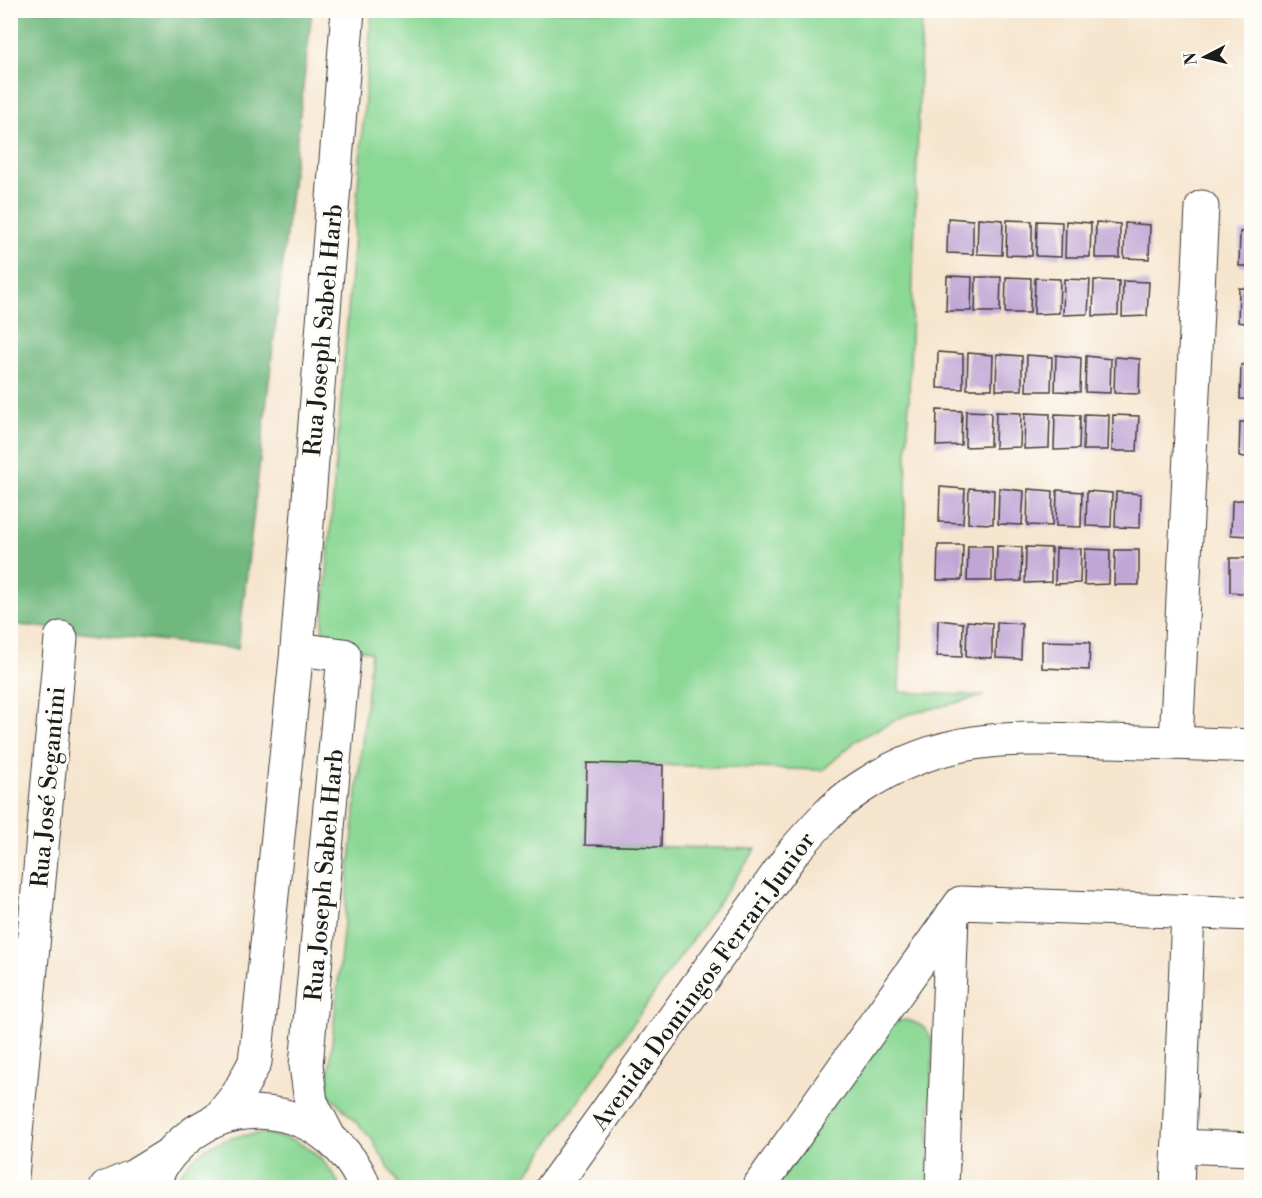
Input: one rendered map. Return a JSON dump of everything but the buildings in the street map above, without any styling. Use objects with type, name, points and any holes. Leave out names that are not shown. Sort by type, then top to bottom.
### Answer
[{"type":"street","name":"Rua Joseph Sabeh Harb","points":[[219,1118],[238,1094],[255,1062],[297,649],[348,10]]},
{"type":"street","points":[[1176,743],[1202,207]]},
{"type":"street","name":"Rua José Segantini","points":[[11,1188],[61,638]]},
{"type":"street","name":"Rua Joseph Sabeh Harb","points":[[297,649],[344,655],[306,1065],[311,1102],[329,1137]]},
{"type":"street","name":"Avenida Domingos Ferrari Junior","points":[[552,1188],[794,851],[824,817],[858,788],[897,766],[939,750],[983,740],[1028,738],[1251,746]]},
{"type":"street","points":[[957,909],[1251,914]]},
{"type":"street","points":[[758,1188],[957,909]]},
{"type":"street","points":[[942,1188],[957,909]]},
{"type":"street","points":[[1178,1188],[1188,912]]},
{"type":"street","points":[[106,1188],[134,1176],[169,1154],[192,1133],[219,1118],[248,1112],[277,1113],[305,1122],[329,1137],[348,1157],[364,1186]]},
{"type":"street","points":[[1179,1146],[1251,1149]]},
{"type":"street","points":[[152,1188],[169,1154]]},
{"type":"green space","points":[[11,11],[312,11],[238,649],[11,624]]},
{"type":"green space","points":[[372,11],[922,11],[899,692],[984,696],[906,715],[858,739],[823,770],[587,763],[585,845],[756,849],[518,1187],[400,1187],[371,1138],[327,1092],[371,653],[322,634]]},
{"type":"green space","points":[[907,1020],[924,1028],[933,1045],[927,1187],[775,1188],[887,1028],[899,1021]]},
{"type":"green space","points":[[264,1133],[292,1140],[307,1148],[327,1166],[340,1187],[172,1187],[190,1162],[209,1146],[233,1137]]}]
